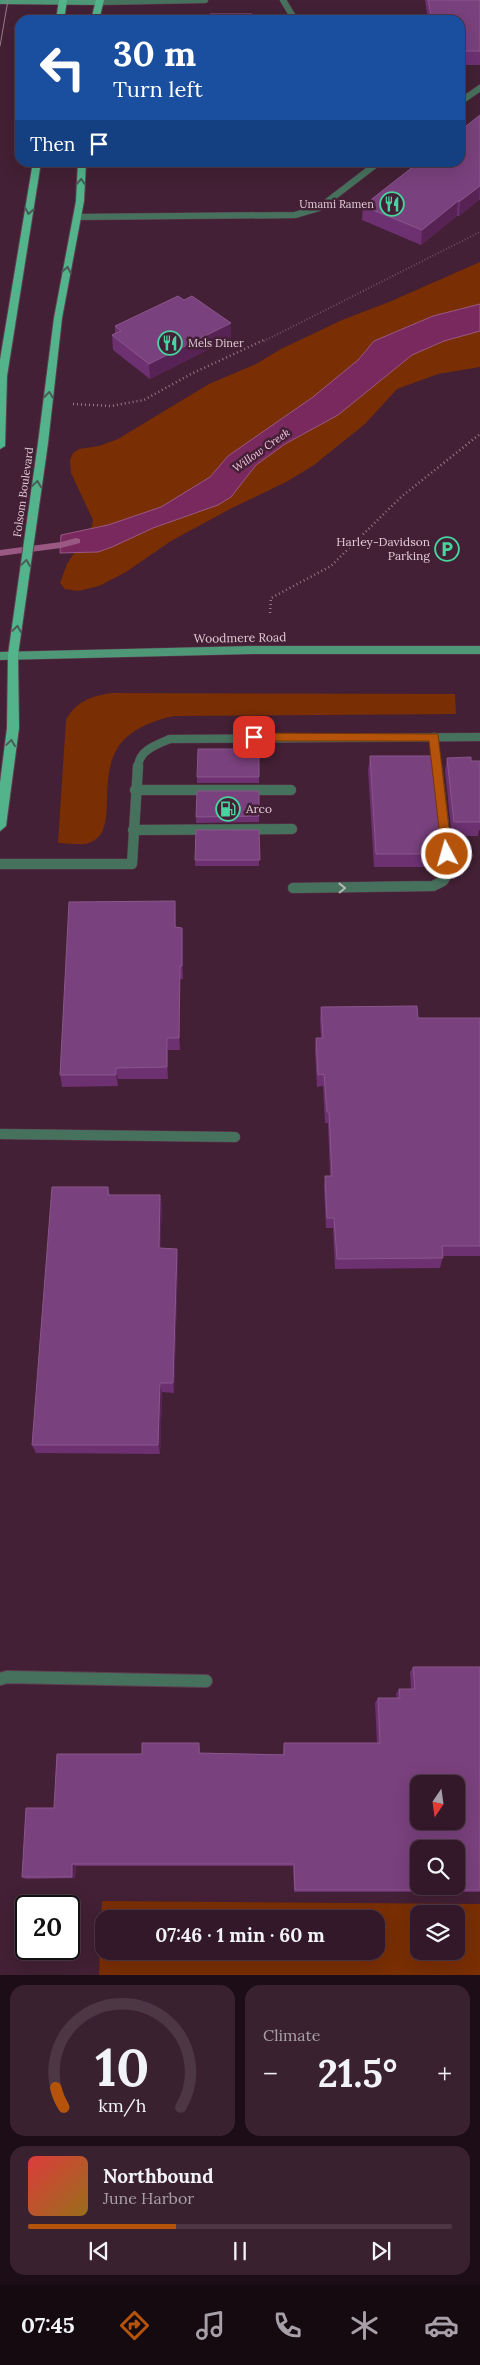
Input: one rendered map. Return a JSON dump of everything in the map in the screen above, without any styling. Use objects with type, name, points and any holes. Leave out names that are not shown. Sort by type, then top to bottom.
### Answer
[{"type":"main road","points":[[61,15],[63,1]]},
{"type":"main road","points":[[96,15],[99,1]]},
{"type":"main road","points":[[0,446],[2,376],[36,167]]},
{"type":"main road","name":"Folsom Boulevard","points":[[0,826],[13,728],[13,655],[58,318],[80,201],[82,167]]},
{"type":"street","points":[[0,1],[205,0]]},
{"type":"street","points":[[283,0],[292,15]]},
{"type":"street","points":[[465,95],[480,88]]},
{"type":"street","points":[[77,217],[295,215],[319,208],[372,167]]},
{"type":"street","name":"Woodmere Road","points":[[0,656],[252,650],[480,650]]},
{"type":"street","points":[[293,888],[433,886],[447,878],[449,872],[434,737]]},
{"type":"street","points":[[0,864],[132,864],[137,765],[142,754],[153,745],[170,739],[480,737]]},
{"type":"street","points":[[135,790],[291,790]]},
{"type":"street","points":[[133,830],[292,829]]},
{"type":"street","points":[[0,1134],[235,1137]]},
{"type":"street","points":[[0,1679],[206,1681]]},
{"type":"path","points":[[48,404],[111,406],[144,400],[191,374],[247,349],[480,232]]},
{"type":"path","points":[[270,614],[271,598],[331,566],[401,497],[480,434]]},
{"type":"shaded area","points":[[480,262],[480,367],[438,374],[397,389],[365,424],[314,465],[288,481],[230,509],[171,541],[126,572],[99,586],[78,591],[65,589],[60,583],[67,564],[92,526],[93,520],[71,473],[70,460],[73,453],[79,449],[99,446],[118,439],[209,384],[256,364],[281,349],[342,320],[389,302]]},
{"type":"shaded area","points":[[112,693],[455,694],[456,714],[176,716],[161,719],[146,725],[126,738],[115,753],[109,771],[105,823],[100,835],[85,844],[58,843],[66,720],[75,708],[85,700]]},
{"type":"shaded area","points":[[102,1901],[480,1904],[480,1975],[99,1975],[100,1960],[385,1960],[385,1910],[102,1910]]},
{"type":"water","points":[[480,304],[480,331],[444,341],[412,355],[338,415],[285,444],[256,465],[231,497],[218,505],[153,528],[98,552],[60,553],[61,535],[108,525],[161,507],[210,477],[228,456],[313,397],[358,360],[374,341],[433,316]]},
{"type":"building","points":[[428,0],[480,0],[480,51],[465,51],[465,15],[431,15]]},
{"type":"building","points":[[210,14],[252,14],[252,15]]},
{"type":"building","points":[[480,115],[480,186],[422,230],[363,206],[413,167],[465,167],[465,127]]},
{"type":"building","name":"Mels Diner","points":[[178,296],[184,300],[192,296],[231,323],[149,364],[112,335],[121,331],[115,326]]},
{"type":"building","points":[[198,749],[259,749],[259,777],[197,777]]},
{"type":"building","points":[[370,756],[430,756],[433,758],[444,854],[376,854]]},
{"type":"building","points":[[471,757],[471,761],[480,761],[480,822],[454,822],[447,758]]},
{"type":"building","points":[[197,791],[259,791],[259,816],[196,817]]},
{"type":"building","points":[[196,830],[259,830],[260,860],[195,860]]},
{"type":"building","points":[[175,901],[175,927],[182,928],[179,1038],[167,1038],[167,1067],[116,1068],[116,1075],[60,1075],[69,902]]},
{"type":"building","points":[[417,1006],[418,1018],[480,1018],[480,1246],[442,1246],[443,1258],[337,1259],[334,1218],[327,1218],[325,1176],[332,1176],[329,1112],[327,1112],[324,1074],[318,1075],[316,1038],[323,1038],[321,1007]]},
{"type":"building","points":[[52,1187],[108,1187],[108,1195],[160,1195],[159,1248],[177,1249],[173,1383],[160,1383],[158,1445],[32,1445]]},
{"type":"building","points":[[413,1667],[480,1667],[480,1890],[465,1890],[465,1840],[410,1840],[410,1890],[295,1890],[294,1864],[72,1864],[72,1877],[22,1877],[26,1808],[54,1808],[57,1754],[142,1754],[142,1743],[199,1743],[199,1753],[284,1755],[284,1743],[380,1743],[378,1698],[400,1698],[399,1689],[415,1689]]},
{"type":"waterway","name":"Willow Creek","points":[[0,553],[61,545],[76,541]]},
{"type":"tram line","points":[[0,46],[8,0]]},
{"type":"place","name":"Umami Ramen","points":[[392,204]]},
{"type":"place","name":"Mels Diner","points":[[170,343]]},
{"type":"place","name":"Harley-Davidson Parking","points":[[447,549]]},
{"type":"place","name":"Arco","points":[[228,809]]},
{"type":"route","points":[[254,737],[434,737],[447,854]]}]
